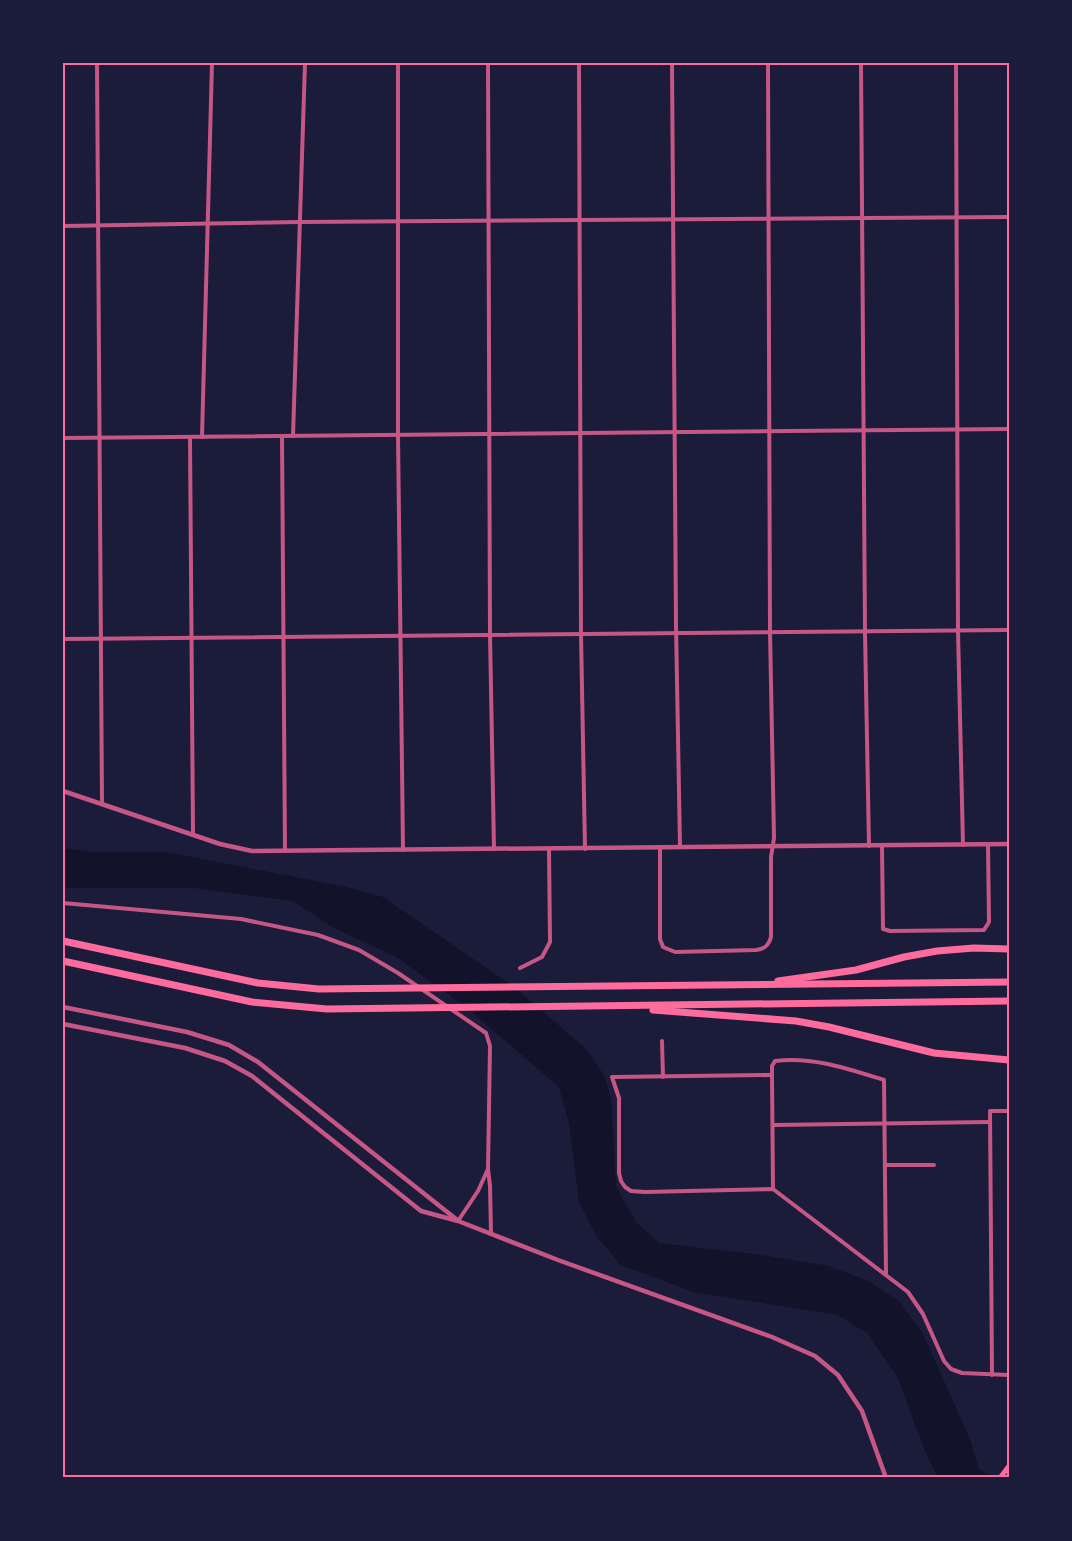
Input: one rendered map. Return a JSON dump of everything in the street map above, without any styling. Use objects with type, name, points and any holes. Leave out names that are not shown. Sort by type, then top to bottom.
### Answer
[{"type":"highway","points":[[63,941],[258,983],[319,989],[1009,982]]},
{"type":"highway","points":[[746,985],[844,972],[937,951],[974,948],[1009,949]]},
{"type":"highway","points":[[63,961],[252,1002],[327,1009],[1009,1001]]},
{"type":"highway","points":[[606,1007],[796,1021],[947,1055],[1009,1060]]},
{"type":"main road","points":[[1000,1478],[1009,1466]]},
{"type":"street","points":[[97,63],[102,804]]},
{"type":"street","points":[[202,437],[212,63]]},
{"type":"street","points":[[293,436],[305,63]]},
{"type":"street","points":[[398,63],[398,435],[403,851]]},
{"type":"street","points":[[488,63],[490,635],[494,850]]},
{"type":"street","points":[[579,63],[581,634],[585,849]]},
{"type":"street","points":[[672,63],[676,634],[680,847]]},
{"type":"street","points":[[660,848],[660,939],[663,948],[675,952],[762,950],[770,943],[771,857],[774,838],[768,432],[768,63]]},
{"type":"street","points":[[861,63],[865,632],[869,846]]},
{"type":"street","points":[[956,63],[958,631],[963,845]]},
{"type":"street","points":[[63,226],[1009,217]]},
{"type":"street","points":[[63,438],[1009,429]]},
{"type":"street","points":[[282,436],[285,852]]},
{"type":"street","points":[[190,438],[193,835]]},
{"type":"street","points":[[63,639],[1009,630]]},
{"type":"street","points":[[63,790],[236,849],[252,851],[1009,844]]},
{"type":"street","points":[[882,845],[883,929],[890,931],[984,930],[989,922],[988,844]]},
{"type":"street","points":[[520,968],[542,957],[550,942],[549,849]]},
{"type":"street","points":[[63,903],[241,919],[318,935],[358,950],[398,973],[486,1033],[490,1046],[488,1169],[491,1234]]},
{"type":"street","points":[[63,1007],[187,1032],[229,1045],[258,1062],[458,1221]]},
{"type":"street","points":[[63,1024],[185,1048],[225,1061],[252,1076],[421,1211],[458,1221],[772,1337],[815,1356],[838,1375],[862,1411],[886,1478]]},
{"type":"street","points":[[662,1041],[663,1077]]},
{"type":"street","points":[[773,1189],[772,1066],[775,1061],[790,1059],[820,1062],[884,1080],[886,1275]]},
{"type":"street","points":[[772,1075],[612,1077],[619,1098],[619,1173],[625,1187],[631,1191],[645,1192],[773,1189],[908,1292],[923,1314],[944,1361],[951,1369],[962,1373],[1009,1375]]},
{"type":"street","points":[[992,1375],[990,1111],[1009,1111]]},
{"type":"street","points":[[773,1125],[990,1122]]},
{"type":"street","points":[[885,1165],[934,1165]]},
{"type":"street","points":[[458,1221],[478,1191],[488,1169]]},
{"type":"shaded area","points":[[63,848],[92,852],[166,852],[346,887],[383,897],[514,987],[584,1047],[604,1075],[611,1098],[616,1187],[636,1222],[659,1243],[762,1255],[829,1266],[868,1281],[899,1301],[922,1332],[970,1439],[979,1469],[994,1478],[938,1478],[925,1451],[897,1376],[867,1333],[838,1315],[693,1292],[621,1265],[597,1237],[579,1202],[569,1123],[559,1087],[467,1008],[396,957],[334,928],[293,901],[194,888],[63,888]]}]
